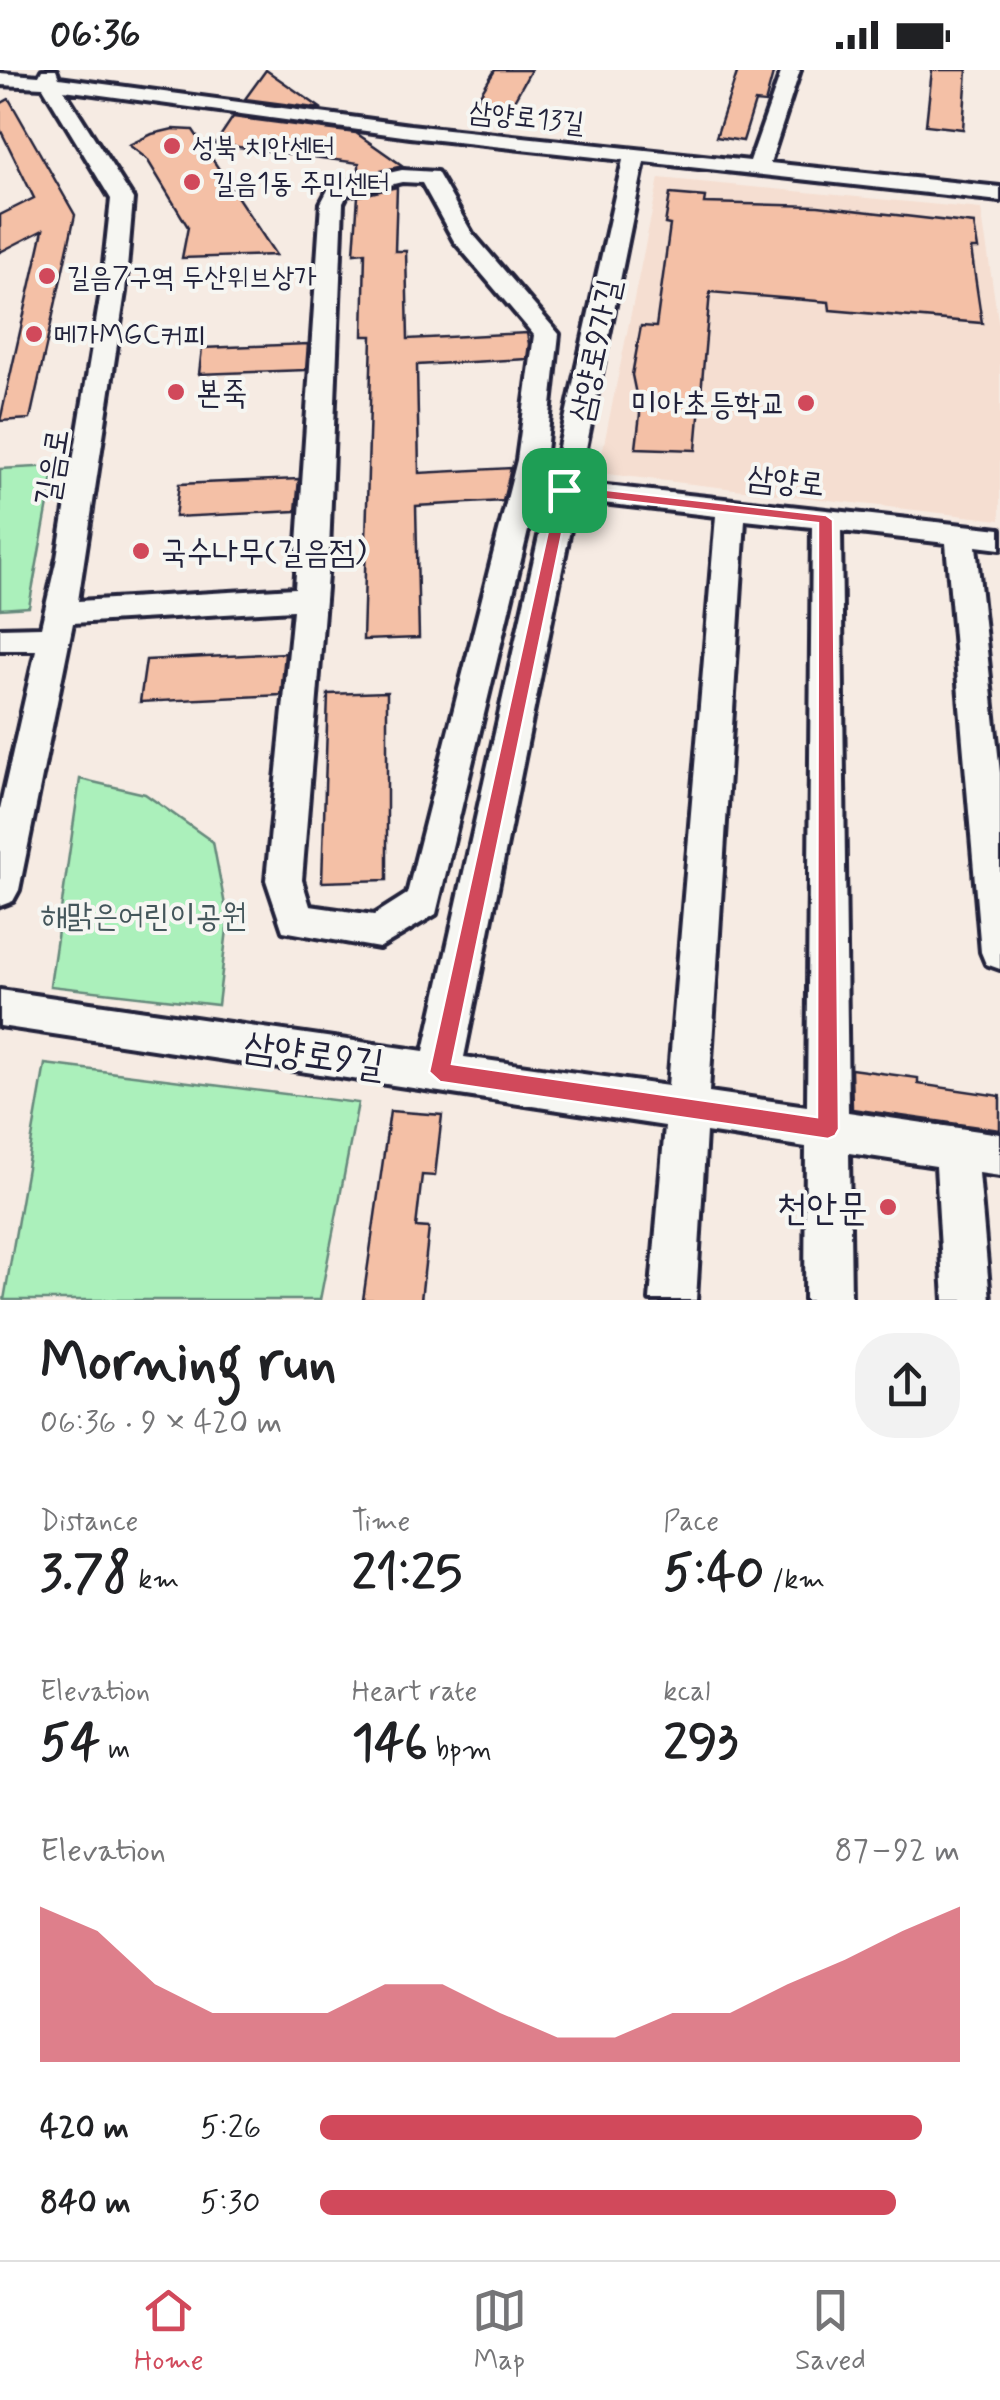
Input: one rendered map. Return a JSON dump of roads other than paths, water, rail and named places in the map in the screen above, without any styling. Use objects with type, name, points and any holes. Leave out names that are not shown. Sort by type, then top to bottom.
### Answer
[{"type":"street","points":[[758,168],[791,70]]},
{"type":"street","name":"삼양로13길","points":[[0,79],[49,76],[391,129],[1000,194]]},
{"type":"street","name":"길음로","points":[[0,890],[57,626],[103,361],[122,199],[49,76]]},
{"type":"street","name":"삼양로9가길","points":[[440,1072],[635,155]]},
{"type":"street","points":[[402,176],[428,177],[462,236],[546,334],[531,460],[424,904],[379,932],[296,920],[284,880],[310,598],[326,389],[332,203],[338,191],[402,176]]},
{"type":"street","name":"삼양로","points":[[564,490],[1000,539]]},
{"type":"street","points":[[673,1300],[731,509]]},
{"type":"street","points":[[826,520],[828,1300]]},
{"type":"street","points":[[960,534],[1000,952]]},
{"type":"street","points":[[0,639],[57,626],[310,598]]},
{"type":"street","name":"삼양로9길","points":[[0,1008],[1000,1154]]},
{"type":"street","points":[[956,1148],[967,1300]]},
{"type":"place","name":"성북 치안센터","points":[[172,146]]},
{"type":"place","name":"길음1동 주민센터","points":[[192,182]]},
{"type":"place","name":"길음7구역 두산위브상가","points":[[47,276]]},
{"type":"place","name":"메가MGC커피","points":[[34,334]]},
{"type":"place","name":"본죽","points":[[176,392]]},
{"type":"place","name":"미아초등학교","points":[[806,403]]},
{"type":"place","name":"국수나무(길음점)","points":[[141,551]]},
{"type":"place","name":"천안문","points":[[888,1207]]},
{"type":"park label","name":"해맑은어린이공원","points":[[144,915]]}]
